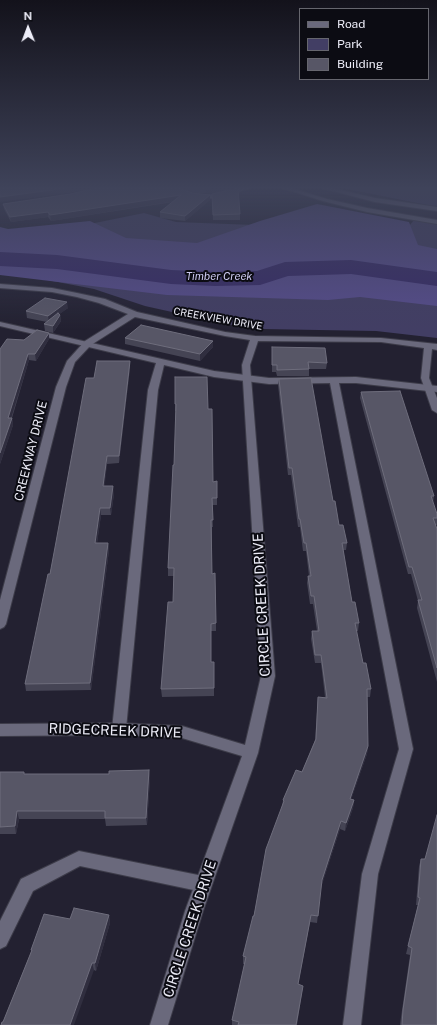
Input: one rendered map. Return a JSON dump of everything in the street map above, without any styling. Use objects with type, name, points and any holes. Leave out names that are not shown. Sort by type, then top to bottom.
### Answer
[{"type":"street","name":"CREEKVIEW DRIVE","points":[[0,286],[28,287],[77,294],[102,301],[134,314],[225,334],[255,338],[380,340],[432,347]]},
{"type":"street","name":"CREEKWAY DRIVE","points":[[0,624],[61,387],[71,361],[86,344],[134,314]]},
{"type":"street","points":[[0,324],[214,374],[268,381],[356,380],[432,388]]},
{"type":"street","name":"CIRCLE CREEK DRIVE","points":[[160,1025],[203,884],[251,753],[268,676],[246,365],[255,338]]},
{"type":"street","points":[[432,347],[424,369],[425,378],[432,388],[437,410]]},
{"type":"street","points":[[120,729],[153,390],[161,362]]},
{"type":"street","points":[[334,380],[406,749],[370,874],[352,1025]]},
{"type":"street","name":"RIDGECREEK DRIVE","points":[[0,730],[120,729],[182,732],[251,753]]},
{"type":"street","points":[[0,940],[27,885],[79,858],[203,884]]},
{"type":"green space","points":[[71,235],[374,235],[400,237],[402,235],[437,235],[437,338],[376,331],[261,329],[226,324],[145,306],[94,289],[16,274]]},
{"type":"shaded area","points":[[0,235],[119,235],[126,238],[197,243],[220,235],[414,235],[418,245],[437,249],[437,306],[360,297],[328,300],[167,295],[0,275]]},
{"type":"building","points":[[45,298],[67,302],[48,316],[26,311]]},
{"type":"building","points":[[58,313],[60,315],[53,326],[44,324]]},
{"type":"building","points":[[141,325],[213,341],[200,354],[125,338]]},
{"type":"building","points":[[37,330],[49,333],[35,354],[28,354],[8,418],[12,418],[0,453],[0,349],[7,339],[24,340]]},
{"type":"building","points":[[272,347],[325,348],[327,363],[308,362],[309,369],[277,370],[277,365],[272,365]]},
{"type":"building","points":[[97,361],[130,361],[119,456],[107,456],[103,486],[113,486],[110,508],[100,508],[95,543],[108,543],[90,683],[25,684],[48,574],[50,574],[86,378],[94,378]]},
{"type":"building","points":[[175,377],[207,377],[208,409],[212,409],[213,482],[217,481],[217,498],[212,498],[213,520],[211,520],[212,574],[215,573],[216,623],[211,624],[211,662],[214,662],[214,688],[161,689],[168,602],[173,602],[174,568],[168,568],[174,465],[176,404]]},
{"type":"building","points":[[311,378],[333,501],[335,501],[339,525],[343,525],[347,543],[342,543],[352,602],[355,602],[359,623],[355,623],[363,663],[366,663],[371,689],[367,689],[368,746],[350,799],[354,800],[346,823],[341,821],[322,880],[318,916],[311,915],[298,984],[303,986],[296,1025],[238,1025],[239,1022],[232,1020],[246,957],[243,956],[254,916],[266,849],[284,801],[283,800],[296,770],[302,772],[316,739],[318,697],[327,698],[321,655],[315,655],[312,631],[319,631],[314,596],[311,596],[308,576],[311,576],[306,543],[304,543],[299,519],[292,468],[289,468],[279,379]]},
{"type":"building","points":[[400,391],[434,496],[431,496],[437,514],[437,518],[433,518],[437,529],[437,668],[418,600],[422,600],[412,567],[409,567],[361,392]]},
{"type":"building","points":[[149,770],[146,818],[105,818],[105,811],[17,811],[15,826],[0,827],[0,772],[24,772],[24,774],[109,774],[109,771]]},
{"type":"building","points":[[437,815],[437,1025],[402,1025],[412,948],[408,946],[420,898],[418,897],[421,859],[425,859]]},
{"type":"building","points":[[74,908],[109,915],[95,963],[92,963],[70,1025],[1,1025],[32,950],[44,914],[70,919]]},
{"type":"waterway","name":"Timber Creek","points":[[0,259],[57,262],[171,277],[215,279],[260,278],[285,269],[351,267],[437,279]]}]
